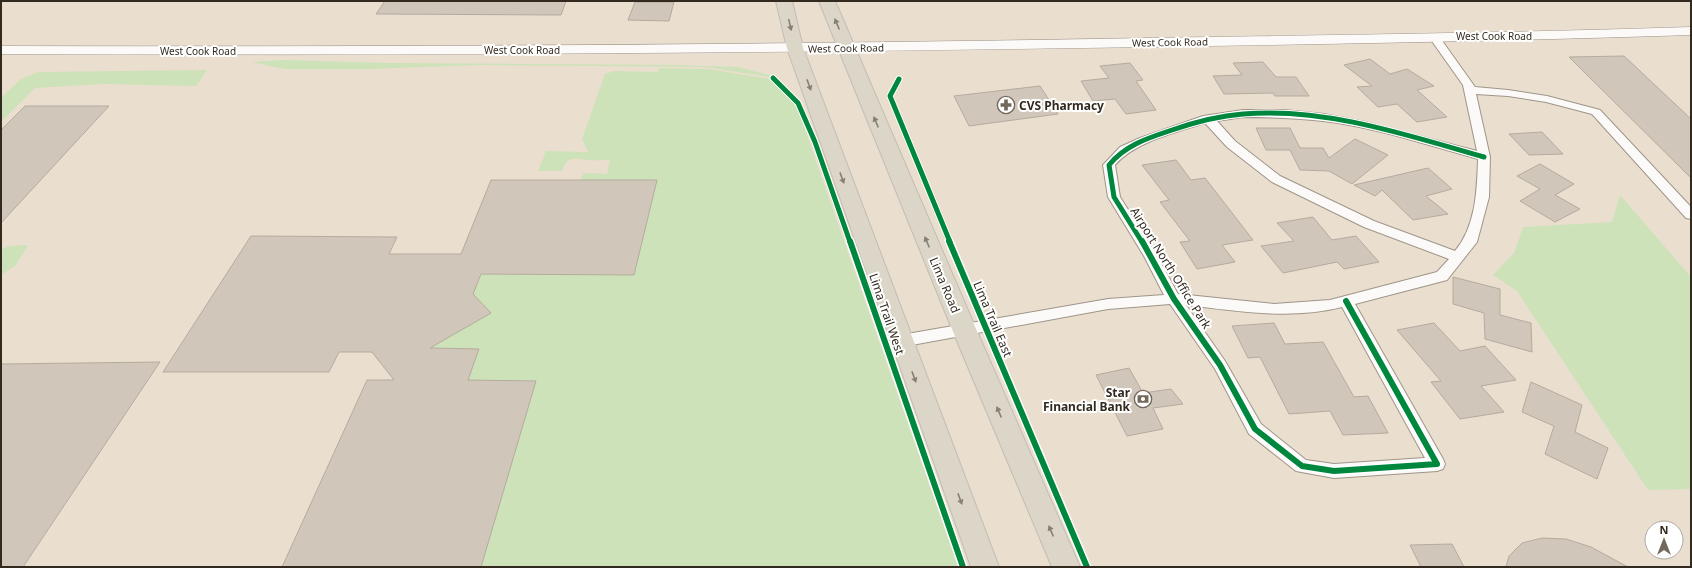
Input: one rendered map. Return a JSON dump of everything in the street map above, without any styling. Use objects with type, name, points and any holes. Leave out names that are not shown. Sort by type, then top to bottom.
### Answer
[{"type":"highway","points":[[784,1],[795,48],[985,567]]},
{"type":"highway","name":"Lima Road","points":[[827,1],[964,329],[1066,567]]},
{"type":"main road","name":"West Cook Road","points":[[1,50],[238,51],[847,48],[1536,36],[1691,31]]},
{"type":"street","name":"Airport North Office Park","points":[[901,341],[1108,304],[1174,299],[1274,309],[1330,305],[1442,276],[1470,242],[1483,197],[1484,156],[1469,85],[1434,37]]},
{"type":"street","points":[[1470,90],[1508,92],[1596,112],[1691,215]]},
{"type":"street","name":"Airport North Office Park","points":[[1346,301],[1437,464],[1334,472],[1302,466],[1256,429],[1220,365],[1174,299],[1150,255],[1114,197],[1109,165],[1125,148],[1175,128],[1196,120],[1239,114],[1299,115],[1343,120],[1484,156]]},
{"type":"street","points":[[1207,118],[1231,144],[1276,178],[1369,224],[1458,257]]},
{"type":"green space","points":[[285,60],[388,63],[676,65],[738,67],[770,75],[771,77],[705,67],[479,65],[371,69],[285,69],[251,62]]},
{"type":"green space","points":[[659,68],[708,69],[771,79],[796,104],[958,567],[481,567],[536,381],[468,380],[430,348],[491,313],[473,294],[481,274],[634,275],[657,180],[581,180],[583,173],[607,174],[610,160],[571,159],[568,160],[562,171],[538,171],[546,151],[588,152],[582,139],[605,74],[615,71],[658,72]]},
{"type":"green space","points":[[207,70],[196,86],[104,84],[35,88],[1,122],[1,98],[21,79],[38,72]]},
{"type":"green space","points":[[1620,195],[1691,277],[1691,489],[1648,490],[1517,291],[1493,275],[1514,253],[1523,227],[1612,222]]},
{"type":"green space","points":[[28,245],[16,265],[1,275],[1,250],[8,246]]},
{"type":"building","points":[[385,1],[566,1],[561,15],[376,14]]},
{"type":"building","points":[[635,2],[674,2],[669,21],[628,20]]},
{"type":"building","points":[[1624,56],[1691,119],[1691,178],[1569,57]]},
{"type":"building","points":[[1370,59],[1390,74],[1407,69],[1434,86],[1417,90],[1447,117],[1417,122],[1397,104],[1378,107],[1357,87],[1372,86],[1344,65]]},
{"type":"building","points":[[1263,62],[1276,77],[1296,77],[1309,96],[1275,96],[1273,93],[1224,94],[1213,76],[1242,75],[1233,63]]},
{"type":"building","points":[[1130,63],[1143,80],[1136,81],[1156,110],[1126,114],[1115,99],[1093,101],[1081,81],[1109,78],[1100,66]]},
{"type":"building","name":"CVS Pharmacy","points":[[1040,86],[1058,114],[969,126],[954,96]]},
{"type":"building","points":[[25,106],[109,106],[1,223],[1,130]]},
{"type":"building","points":[[1256,128],[1290,128],[1300,148],[1323,148],[1329,158],[1355,139],[1388,155],[1352,184],[1329,171],[1300,170],[1290,150],[1266,150]]},
{"type":"building","points":[[1542,132],[1563,154],[1529,155],[1509,134]]},
{"type":"building","points":[[1176,160],[1191,180],[1205,178],[1253,240],[1222,245],[1235,262],[1197,269],[1180,242],[1190,241],[1160,202],[1169,200],[1142,165]]},
{"type":"building","points":[[1540,164],[1574,184],[1555,195],[1580,209],[1555,222],[1520,201],[1540,189],[1517,176]]},
{"type":"building","points":[[1428,168],[1452,189],[1426,196],[1448,214],[1413,220],[1382,190],[1375,196],[1354,185]]},
{"type":"building","points":[[491,180],[657,180],[634,275],[481,274],[473,294],[491,313],[430,348],[479,349],[468,380],[536,381],[481,567],[282,567],[367,380],[394,380],[372,352],[339,352],[329,372],[163,372],[251,236],[397,237],[389,254],[461,254]]},
{"type":"building","points":[[1313,217],[1332,240],[1356,236],[1379,262],[1344,269],[1337,262],[1283,273],[1261,246],[1294,241],[1277,223]]},
{"type":"building","points":[[1453,277],[1500,289],[1500,315],[1531,323],[1532,352],[1485,339],[1484,313],[1453,304]]},
{"type":"building","points":[[1274,323],[1285,344],[1323,342],[1354,397],[1368,396],[1388,433],[1343,435],[1330,411],[1289,414],[1260,357],[1248,358],[1232,326]]},
{"type":"building","points":[[1434,323],[1460,351],[1485,346],[1516,380],[1481,386],[1504,412],[1460,419],[1431,382],[1441,381],[1397,330]]},
{"type":"building","points":[[160,362],[23,567],[1,567],[1,364]]},
{"type":"building","name":"Star Financial Bank","points":[[1129,368],[1143,393],[1171,389],[1183,404],[1153,408],[1163,429],[1127,436],[1096,375]]},
{"type":"building","points":[[1531,382],[1582,405],[1575,432],[1608,448],[1597,479],[1545,454],[1554,426],[1522,412]]},
{"type":"building","points":[[1542,538],[1566,539],[1591,547],[1628,567],[1506,567],[1509,556],[1522,543]]},
{"type":"building","points":[[1452,544],[1464,567],[1421,567],[1410,545]]},
{"type":"cycle path","name":"Lima Trail West","points":[[773,78],[798,103],[815,142],[963,567]]},
{"type":"cycle path","name":"Lima Trail East","points":[[899,79],[890,96],[893,105],[999,361],[1087,567]]},
{"type":"cycle path","points":[[1346,301],[1437,464],[1334,471],[1302,466],[1255,429],[1220,365],[1174,299],[1150,255],[1114,197],[1109,165],[1127,148],[1163,133],[1203,120],[1243,114],[1284,113],[1365,125],[1484,157]]},
{"type":"place","name":"CVS Pharmacy","points":[[1006,105]]},
{"type":"place","name":"Star Financial Bank","points":[[1143,399]]}]
